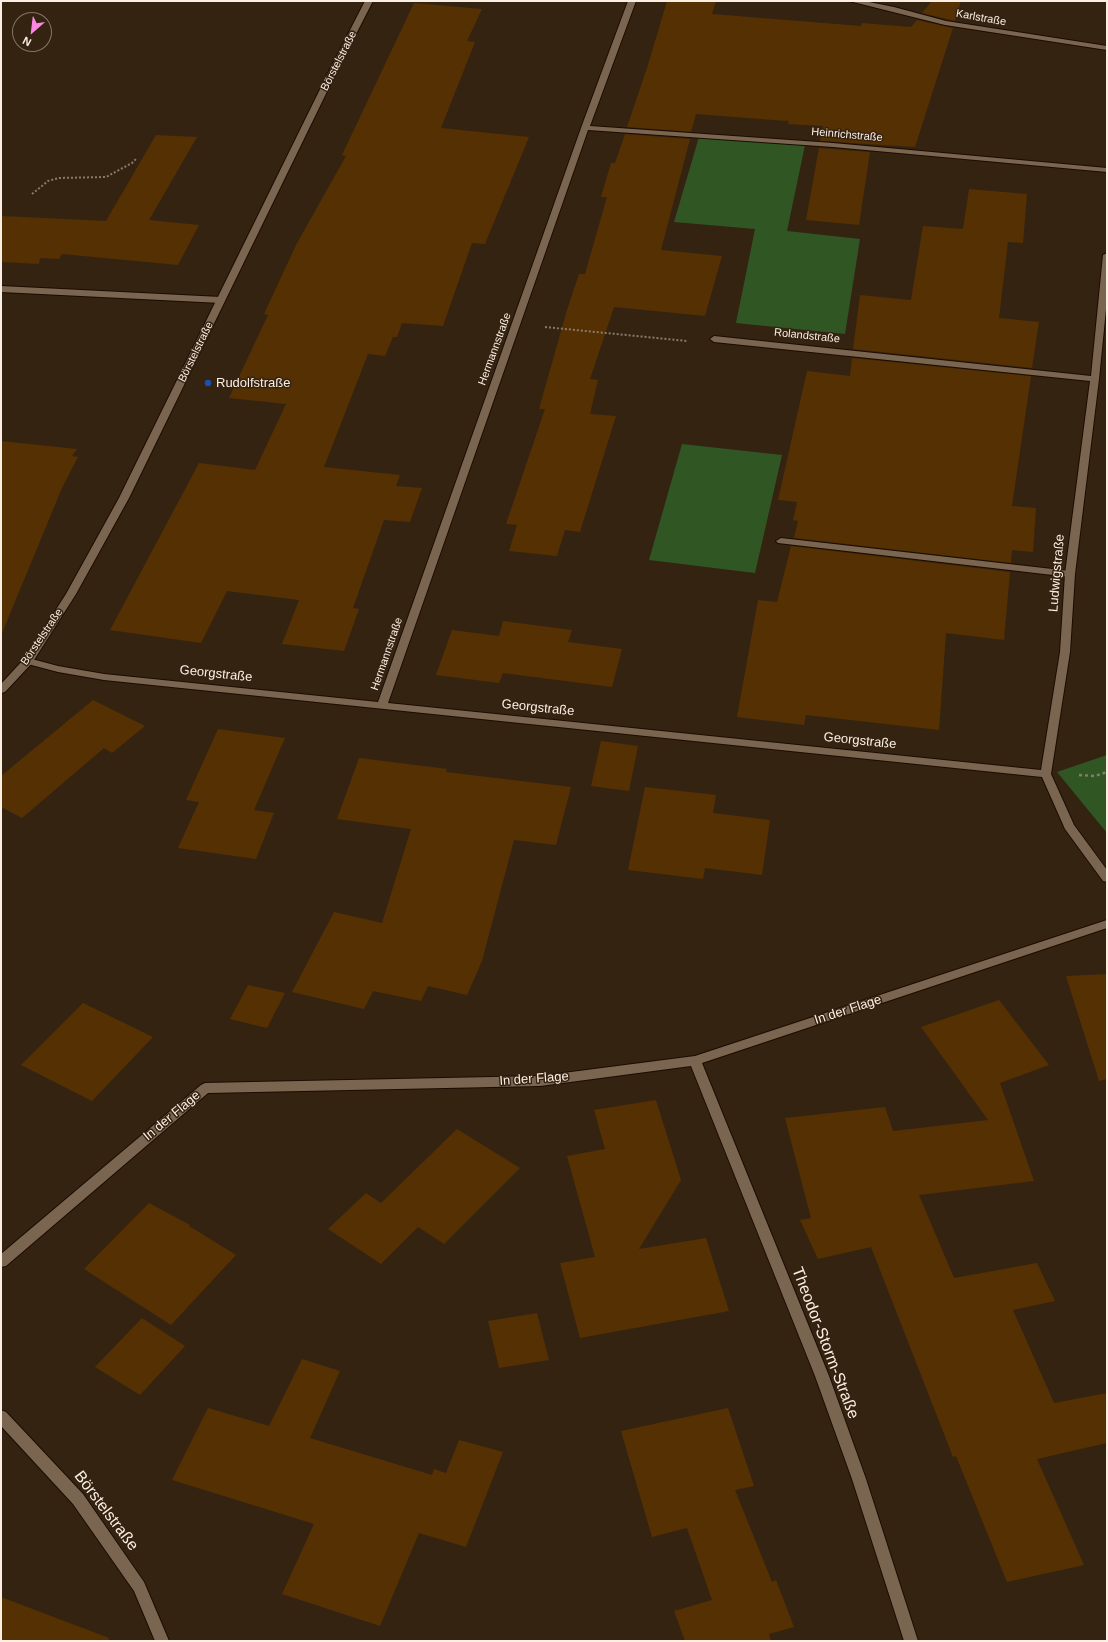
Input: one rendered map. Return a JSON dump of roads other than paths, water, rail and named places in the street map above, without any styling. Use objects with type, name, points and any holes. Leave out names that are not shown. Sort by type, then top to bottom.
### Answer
[{"type":"street","name":"Börstelstraße","points":[[1,690],[28,661],[71,594],[124,498],[369,1]]},
{"type":"street","name":"Hermannstraße","points":[[382,706],[632,1]]},
{"type":"street","name":"Karlstraße","points":[[853,1],[894,9],[945,23],[1107,48]]},
{"type":"street","name":"Heinrichstraße","points":[[586,128],[833,145],[1107,170]]},
{"type":"street","name":"Ludwigstraße","points":[[1046,774],[1065,652],[1070,574],[1094,379],[1107,255]]},
{"type":"street","points":[[1,289],[221,300]]},
{"type":"street","name":"Rolandstraße","points":[[714,339],[1094,379]]},
{"type":"street","points":[[781,540],[1070,574]]},
{"type":"street","name":"Georgstraße","points":[[28,661],[58,669],[104,677],[1046,774]]},
{"type":"street","points":[[1046,774],[1070,826],[1107,878]]},
{"type":"street","name":"In der Flage","points":[[1,1262],[205,1088],[540,1081],[695,1061],[1107,924]]},
{"type":"street","name":"Theodor-Storm-Straße","points":[[695,1061],[822,1376],[859,1479],[911,1641]]},
{"type":"street","name":"Börstelstraße","points":[[1,1416],[78,1499],[139,1587],[162,1641]]},
{"type":"place","name":"Rudolfstraße","points":[[208,383]]}]
